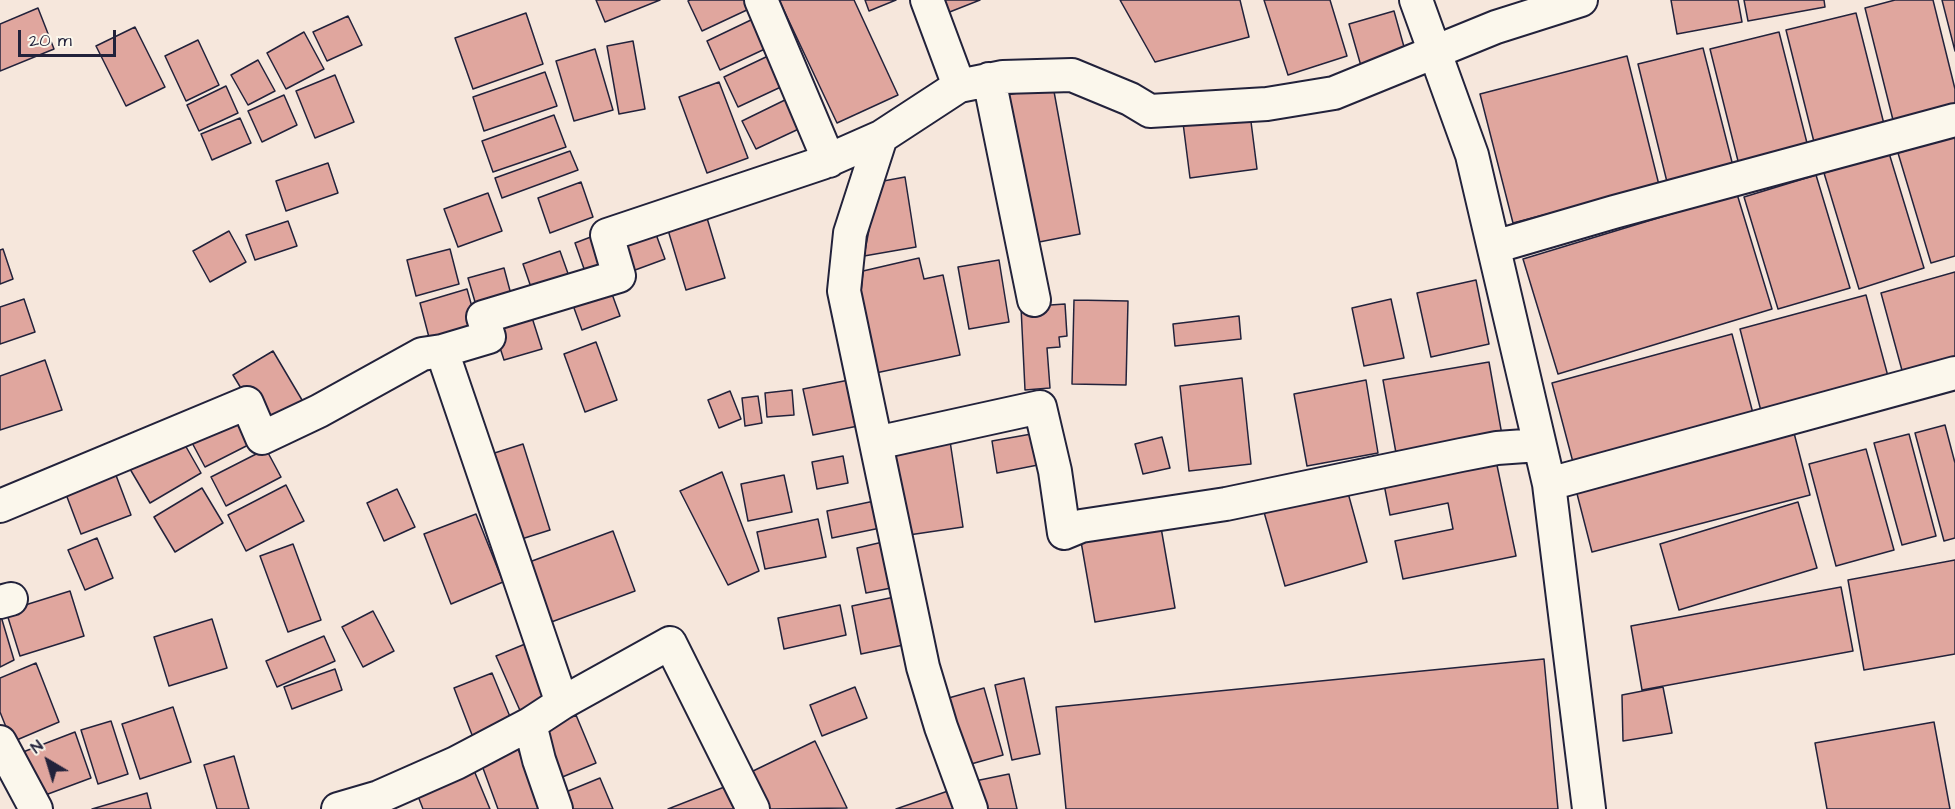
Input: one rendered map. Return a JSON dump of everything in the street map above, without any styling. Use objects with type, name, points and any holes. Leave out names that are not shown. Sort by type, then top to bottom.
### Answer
[{"type":"street","points":[[761,0],[829,161]]},
{"type":"street","points":[[927,0],[959,86]]},
{"type":"street","points":[[1416,0],[1472,155],[1549,484],[1589,809]]},
{"type":"street","points":[[0,506],[247,403],[262,438],[319,411],[422,354],[442,351],[489,337],[483,317],[619,276],[607,235],[829,161],[881,137],[959,86],[1003,77],[1072,75],[1130,99],[1150,111],[1267,104],[1334,93],[1496,27],[1581,0]]},
{"type":"street","points":[[989,79],[1034,300]]},
{"type":"street","points":[[1494,248],[1614,212],[1955,120]]},
{"type":"street","points":[[881,137],[850,233],[844,291],[923,667],[941,727],[971,809]]},
{"type":"street","points":[[442,351],[562,703]]},
{"type":"street","points":[[1549,484],[1955,373]]},
{"type":"street","points":[[876,443],[1040,407],[1055,471],[1064,533],[1081,526],[1226,504],[1497,448],[1539,445]]},
{"type":"street","points":[[338,809],[379,797],[446,767],[530,723],[670,643],[753,809]]},
{"type":"street","points":[[530,723],[539,760],[556,809]]},
{"type":"street","points":[[0,742],[36,809]]},
{"type":"building","points":[[596,0],[660,0],[605,22]]},
{"type":"building","points":[[744,0],[749,9],[702,31],[688,1]]},
{"type":"building","points":[[779,0],[854,0],[898,95],[837,123]]},
{"type":"building","points":[[865,0],[896,0],[869,11]]},
{"type":"building","points":[[936,0],[980,0],[942,15]]},
{"type":"building","points":[[1120,0],[1240,0],[1249,37],[1155,62]]},
{"type":"building","points":[[1264,0],[1330,0],[1347,56],[1288,75]]},
{"type":"building","points":[[1671,0],[1738,0],[1742,22],[1677,34]]},
{"type":"building","points":[[1744,0],[1824,0],[1825,7],[1748,21]]},
{"type":"building","points":[[1895,0],[1933,0],[1955,89],[1955,109],[1894,124],[1865,8]]},
{"type":"building","points":[[1942,0],[1955,0],[1955,51]]},
{"type":"building","points":[[38,8],[54,49],[0,71],[0,24]]},
{"type":"building","points":[[1394,11],[1406,54],[1361,66],[1349,24]]},
{"type":"building","points":[[526,13],[543,64],[473,89],[455,38]]},
{"type":"building","points":[[1856,13],[1885,128],[1815,146],[1786,30]]},
{"type":"building","points":[[348,16],[362,45],[327,61],[313,32]]},
{"type":"building","points":[[753,19],[767,48],[720,70],[707,41]]},
{"type":"building","points":[[135,27],[165,87],[126,106],[96,46]]},
{"type":"building","points":[[304,32],[324,69],[286,89],[267,53]]},
{"type":"building","points":[[1779,32],[1808,147],[1739,165],[1710,49]]},
{"type":"building","points":[[198,40],[219,85],[186,101],[165,56]]},
{"type":"building","points":[[633,41],[645,109],[619,114],[607,46]]},
{"type":"building","points":[[1703,48],[1733,166],[1667,182],[1638,64]]},
{"type":"building","points":[[595,49],[613,110],[574,121],[556,61]]},
{"type":"building","points":[[768,56],[783,86],[738,107],[724,77]]},
{"type":"building","points":[[1627,56],[1659,185],[1513,223],[1480,94]]},
{"type":"building","points":[[258,60],[275,91],[248,105],[231,75]]},
{"type":"building","points":[[545,72],[557,106],[484,131],[473,97]]},
{"type":"building","points":[[335,75],[354,122],[315,138],[296,91]]},
{"type":"building","points":[[719,82],[748,158],[707,173],[679,97]]},
{"type":"building","points":[[226,86],[238,113],[199,131],[187,105]]},
{"type":"building","points":[[1053,86],[1080,234],[1029,244],[1002,96]]},
{"type":"building","points":[[284,95],[297,125],[262,142],[248,111]]},
{"type":"building","points":[[789,98],[803,127],[756,149],[742,121]]},
{"type":"building","points":[[1249,106],[1257,169],[1190,178],[1182,115]]},
{"type":"building","points":[[554,115],[566,147],[493,172],[482,141]]},
{"type":"building","points":[[240,118],[251,143],[212,160],[201,134]]},
{"type":"building","points":[[1955,136],[1955,256],[1931,263],[1898,153]]},
{"type":"building","points":[[570,151],[578,170],[502,198],[495,178]]},
{"type":"building","points":[[1889,153],[1924,268],[1859,289],[1824,173]]},
{"type":"building","points":[[328,163],[338,193],[286,211],[276,181]]},
{"type":"building","points":[[1816,175],[1850,288],[1778,309],[1744,197]]},
{"type":"building","points":[[905,177],[916,247],[864,256],[878,182]]},
{"type":"building","points":[[581,182],[593,217],[550,233],[538,198]]},
{"type":"building","points":[[488,193],[502,231],[458,247],[444,209]]},
{"type":"building","points":[[1737,194],[1772,309],[1558,374],[1523,259]]},
{"type":"building","points":[[707,218],[725,278],[686,290],[668,230]]},
{"type":"building","points":[[288,221],[297,246],[255,260],[246,235]]},
{"type":"building","points":[[653,226],[665,259],[627,273],[616,238]]},
{"type":"building","points":[[229,231],[246,262],[210,282],[193,251]]},
{"type":"building","points":[[596,235],[611,276],[589,283],[575,243]]},
{"type":"building","points":[[3,249],[13,279],[0,284],[0,250]]},
{"type":"building","points":[[450,249],[459,284],[416,296],[407,260]]},
{"type":"building","points":[[560,251],[571,282],[534,296],[523,264]]},
{"type":"building","points":[[919,258],[924,279],[943,275],[960,355],[871,374],[854,294],[861,292],[863,271]]},
{"type":"building","points":[[999,260],[1009,322],[969,329],[958,267]]},
{"type":"building","points":[[504,268],[513,302],[478,312],[468,278]]},
{"type":"building","points":[[1955,272],[1955,359],[1903,374],[1881,293]]},
{"type":"building","points":[[1476,280],[1489,344],[1431,357],[1417,293]]},
{"type":"building","points":[[608,283],[620,316],[582,330],[570,297]]},
{"type":"building","points":[[467,289],[479,332],[431,345],[420,303]]},
{"type":"building","points":[[1866,295],[1889,380],[1762,415],[1740,329]]},
{"type":"building","points":[[24,299],[35,332],[0,344],[0,307]]},
{"type":"building","points":[[1391,299],[1404,358],[1364,366],[1352,308]]},
{"type":"building","points":[[1074,300],[1128,301],[1126,385],[1072,384]]},
{"type":"building","points":[[1065,304],[1067,336],[1059,337],[1060,347],[1047,348],[1050,388],[1025,390],[1021,307]]},
{"type":"building","points":[[528,305],[542,349],[504,360],[490,317]]},
{"type":"building","points":[[1239,316],[1241,339],[1175,346],[1173,324]]},
{"type":"building","points":[[1732,334],[1754,417],[1574,466],[1552,383]]},
{"type":"building","points":[[596,342],[617,400],[585,412],[564,354]]},
{"type":"building","points":[[273,351],[305,405],[265,428],[233,375]]},
{"type":"building","points":[[45,360],[62,410],[0,430],[0,376]]},
{"type":"building","points":[[1489,362],[1502,435],[1396,453],[1383,380]]},
{"type":"building","points":[[1242,378],[1251,464],[1189,471],[1180,386]]},
{"type":"building","points":[[849,380],[858,426],[813,435],[803,389]]},
{"type":"building","points":[[1366,380],[1378,453],[1307,466],[1294,394]]},
{"type":"building","points":[[792,390],[794,415],[767,417],[765,393]]},
{"type":"building","points":[[730,391],[741,419],[719,428],[708,400]]},
{"type":"building","points":[[758,396],[762,423],[745,426],[742,398]]},
{"type":"building","points":[[248,409],[262,438],[205,467],[190,439]]},
{"type":"building","points":[[1945,425],[1955,463],[1955,538],[1944,541],[1915,433]]},
{"type":"building","points":[[1793,429],[1810,495],[1592,552],[1575,486]]},
{"type":"building","points":[[1037,433],[1043,464],[997,473],[992,441]]},
{"type":"building","points":[[1909,434],[1936,536],[1902,545],[1874,443]]},
{"type":"building","points":[[1162,437],[1170,468],[1143,474],[1135,444]]},
{"type":"building","points":[[181,438],[201,473],[150,503],[130,469]]},
{"type":"building","points":[[950,441],[963,527],[902,536],[889,450]]},
{"type":"building","points":[[523,444],[550,530],[512,542],[485,456]]},
{"type":"building","points":[[266,449],[281,477],[226,506],[211,477]]},
{"type":"building","points":[[1866,449],[1894,550],[1836,566],[1809,464]]},
{"type":"building","points":[[1494,451],[1516,556],[1403,579],[1395,541],[1453,529],[1448,503],[1390,515],[1382,474]]},
{"type":"building","points":[[843,456],[848,483],[817,489],[812,462]]},
{"type":"building","points":[[114,470],[131,515],[81,534],[64,489]]},
{"type":"building","points":[[722,472],[759,571],[728,585],[680,491]]},
{"type":"building","points":[[784,475],[792,512],[748,521],[741,484]]},
{"type":"building","points":[[1345,482],[1367,562],[1285,586],[1262,505]]},
{"type":"building","points":[[286,485],[304,521],[246,551],[228,515]]},
{"type":"building","points":[[202,488],[223,523],[175,552],[154,517]]},
{"type":"building","points":[[397,489],[415,527],[384,541],[367,503]]},
{"type":"building","points":[[879,500],[885,527],[832,538],[827,511]]},
{"type":"building","points":[[1798,502],[1817,568],[1679,610],[1660,544]]},
{"type":"building","points":[[476,514],[503,582],[451,604],[424,534]]},
{"type":"building","points":[[1159,516],[1175,608],[1095,622],[1079,530]]},
{"type":"building","points":[[818,519],[826,557],[765,569],[757,532]]},
{"type":"building","points":[[613,531],[635,591],[546,624],[524,564]]},
{"type":"building","points":[[97,538],[113,578],[85,590],[68,550]]},
{"type":"building","points":[[887,541],[896,587],[866,593],[857,548]]},
{"type":"building","points":[[293,544],[321,620],[288,632],[260,556]]},
{"type":"building","points":[[1955,560],[1955,654],[1864,670],[1848,580]]},
{"type":"building","points":[[1841,587],[1853,651],[1642,690],[1631,626]]},
{"type":"building","points":[[70,591],[84,636],[20,656],[6,611]]},
{"type":"building","points":[[899,596],[908,644],[861,654],[852,606]]},
{"type":"building","points":[[840,605],[846,635],[784,649],[778,618]]},
{"type":"building","points":[[373,611],[394,651],[363,667],[342,627]]},
{"type":"building","points":[[0,613],[14,660],[0,667]]},
{"type":"building","points":[[212,619],[227,668],[169,686],[154,637]]},
{"type":"building","points":[[324,636],[335,661],[277,687],[266,661]]},
{"type":"building","points":[[530,642],[552,697],[522,715],[496,656]]},
{"type":"building","points":[[1544,659],[1558,809],[1066,809],[1056,707]]},
{"type":"building","points":[[36,663],[59,722],[12,742],[0,712],[0,678]]},
{"type":"building","points":[[335,669],[342,690],[292,709],[284,687]]},
{"type":"building","points":[[492,673],[513,724],[474,740],[454,688]]},
{"type":"building","points":[[1024,678],[1040,754],[1012,760],[995,685]]},
{"type":"building","points":[[855,687],[867,718],[822,736],[810,705]]},
{"type":"building","points":[[1663,687],[1672,733],[1623,741],[1622,695]]},
{"type":"building","points":[[984,688],[1003,755],[964,766],[945,699]]},
{"type":"building","points":[[173,707],[191,762],[140,779],[122,724]]},
{"type":"building","points":[[576,715],[596,763],[560,778],[541,729]]},
{"type":"building","points":[[111,721],[128,774],[98,784],[81,730]]},
{"type":"building","points":[[1934,722],[1950,809],[1827,809],[1815,743]]},
{"type":"building","points":[[75,732],[91,778],[40,797],[23,752]]},
{"type":"building","points":[[815,741],[847,808],[770,809],[751,772]]},
{"type":"building","points":[[517,746],[540,809],[498,809],[480,760]]},
{"type":"building","points":[[234,756],[249,809],[217,809],[204,765]]},
{"type":"building","points":[[473,768],[490,809],[423,809],[416,791]]},
{"type":"building","points":[[1009,774],[1017,809],[980,809],[975,781]]},
{"type":"building","points":[[600,778],[613,809],[567,809],[561,794]]},
{"type":"building","points":[[732,784],[742,809],[668,809]]},
{"type":"building","points":[[948,791],[955,809],[896,809]]},
{"type":"building","points":[[147,793],[151,809],[92,809]]}]
